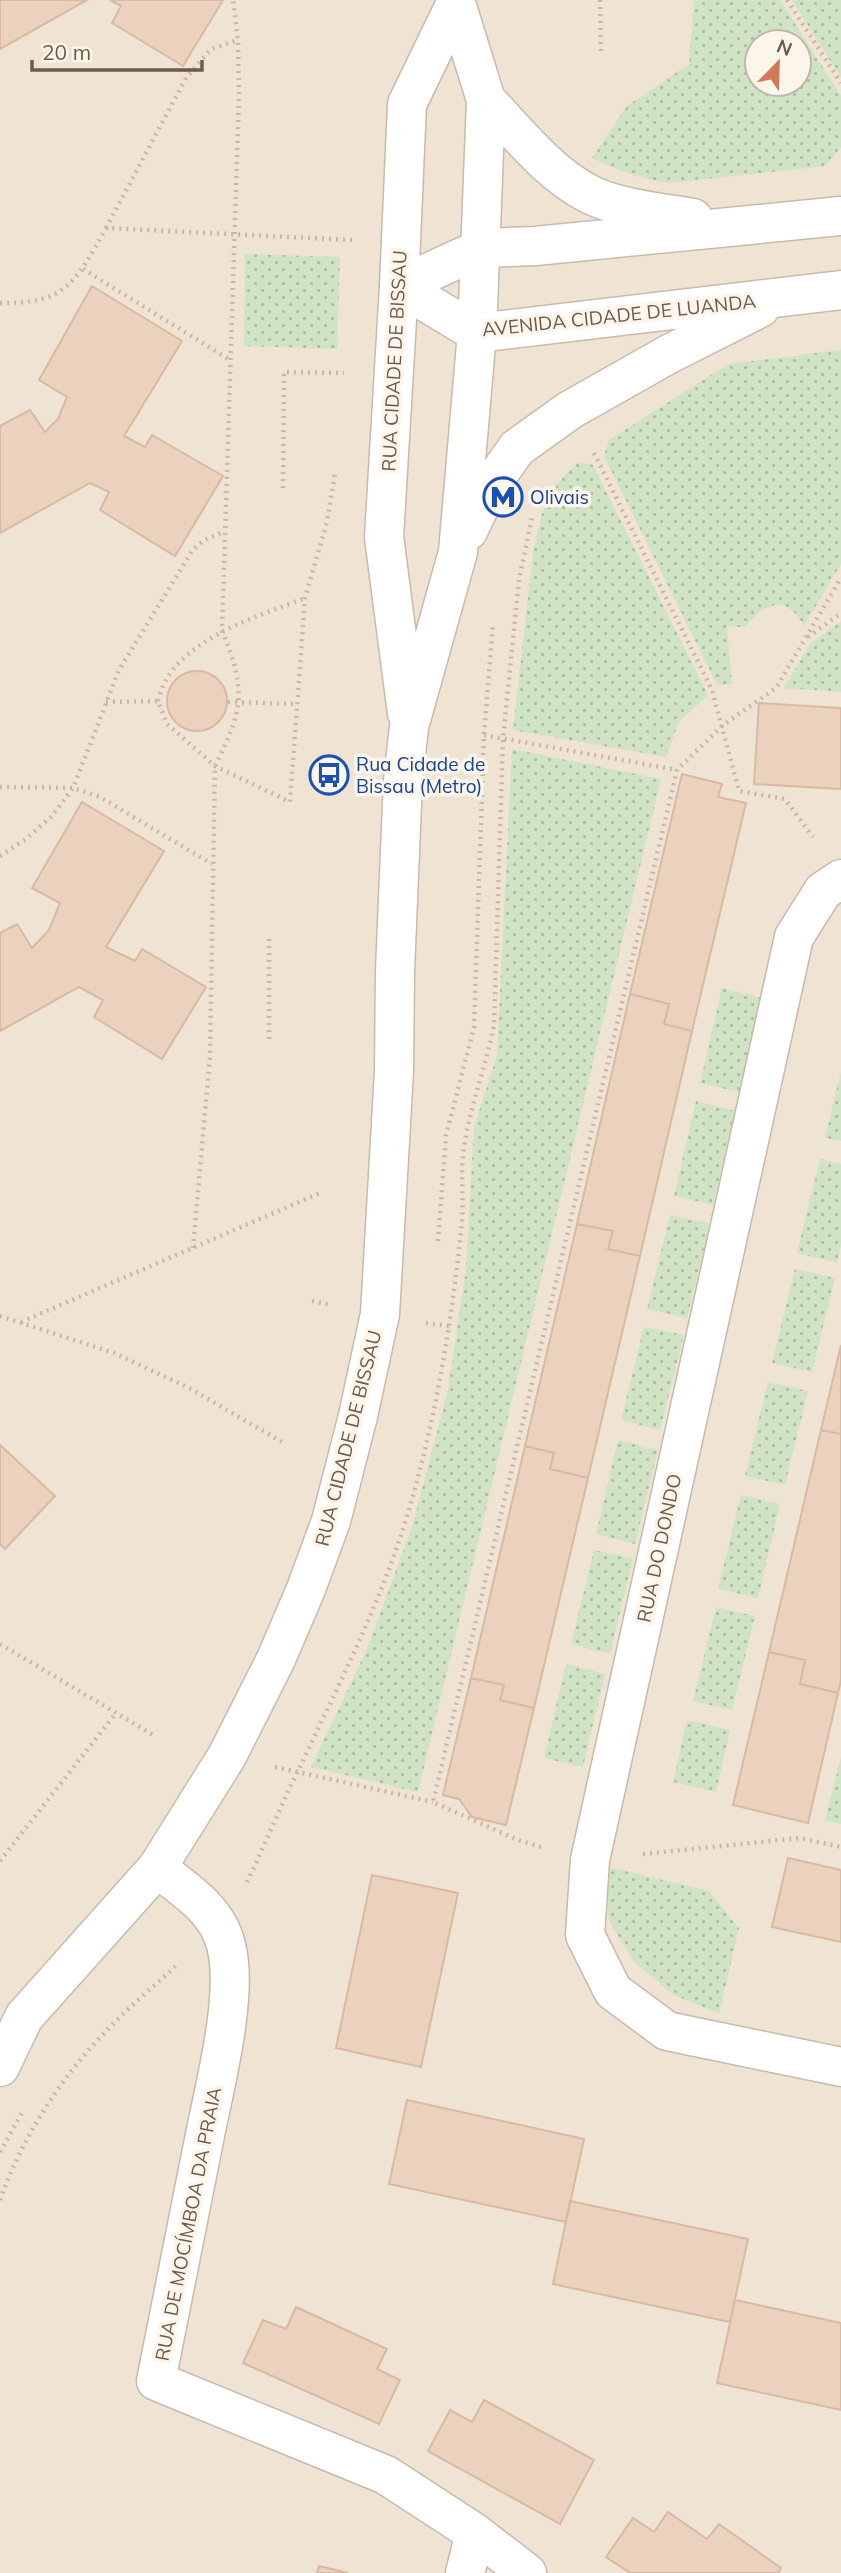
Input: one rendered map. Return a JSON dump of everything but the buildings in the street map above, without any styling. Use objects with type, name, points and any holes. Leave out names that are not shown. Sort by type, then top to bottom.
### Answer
[{"type":"main road","name":"RUA CIDADE DE BISSAU","points":[[0,2067],[12,2022],[157,1868],[227,1756],[276,1659],[306,1589],[331,1521],[358,1416],[380,1314],[394,1071],[403,780],[409,727],[458,552],[477,333],[486,100],[455,2]]},
{"type":"main road","name":"RUA CIDADE DE BISSAU","points":[[409,727],[384,537],[400,286],[407,104],[455,2]]},
{"type":"main road","points":[[486,100],[555,172],[593,196],[736,227]]},
{"type":"main road","points":[[400,286],[482,248],[535,246],[841,216]]},
{"type":"main road","name":"AVENIDA CIDADE DE LUANDA","points":[[400,286],[477,333],[841,289]]},
{"type":"main road","points":[[458,552],[488,489],[517,448],[570,410],[669,354],[782,297]]},
{"type":"main road","name":"RUA DO DONDO","points":[[841,879],[823,891],[794,937],[590,1860],[585,1935],[613,1991],[667,2031],[841,2067]]},
{"type":"main road","name":"RUA DE MOCÍMBOA DA PRAIA","points":[[157,1868],[209,1910],[227,1947],[229,1972],[223,2047],[156,2381],[387,2475],[474,2533],[527,2573]]},
{"type":"main road","points":[[465,2573],[474,2533]]},
{"type":"path","points":[[193,1248],[210,1056],[215,766],[232,733],[240,702],[238,673],[222,631],[235,235],[238,40],[233,0]]},
{"type":"path","points":[[600,0],[601,53]]},
{"type":"path","points":[[787,0],[841,83]]},
{"type":"path","points":[[0,303],[30,303],[50,297],[69,285],[83,269],[186,78],[211,49],[238,40]]},
{"type":"path","points":[[106,228],[355,240]]},
{"type":"path","points":[[83,269],[230,360]]},
{"type":"path","points":[[283,488],[284,372],[351,373]]},
{"type":"path","points":[[570,410],[712,690],[739,791],[785,799],[817,842]]},
{"type":"path","points":[[0,856],[26,839],[52,816],[73,788],[119,670],[192,551],[204,540],[224,532]]},
{"type":"path","points":[[433,1802],[677,770],[722,726],[776,688],[841,578]]},
{"type":"path","points":[[290,802],[215,766],[167,724],[158,701],[162,685],[172,668],[222,631],[305,598]]},
{"type":"path","points":[[805,639],[841,613]]},
{"type":"path","points":[[106,702],[158,701]]},
{"type":"path","points":[[228,702],[297,704]]},
{"type":"path","points":[[484,735],[677,770]]},
{"type":"path","points":[[0,787],[73,788],[100,797],[212,864]]},
{"type":"path","points":[[269,939],[269,1039]]},
{"type":"path","points":[[21,1322],[320,1193]]},
{"type":"path","points":[[0,1316],[127,1358],[189,1388],[284,1443]]},
{"type":"path","points":[[0,1644],[155,1736]]},
{"type":"path","points":[[0,1861],[116,1713]]},
{"type":"path","points":[[298,1771],[433,1802],[517,1840],[590,1860],[800,1838],[841,1847]]},
{"type":"shaded area","points":[[0,0],[841,0],[841,2573],[0,2573]]},
{"type":"green space","points":[[694,0],[780,0],[798,28],[743,28],[743,98],[813,98],[813,52],[841,96],[841,147],[826,166],[669,183],[630,174],[592,158],[627,106],[689,64]]},
{"type":"green space","points":[[792,0],[841,0],[841,78],[813,33],[813,28],[810,28]]},
{"type":"green space","points":[[245,254],[340,257],[337,349],[244,346]]},
{"type":"green space","points":[[841,350],[841,564],[804,626],[790,609],[776,605],[760,612],[745,627],[727,627],[732,684],[717,685],[604,456],[609,440],[728,364]]},
{"type":"green space","points":[[578,462],[593,465],[708,695],[679,722],[666,757],[513,730],[533,553],[542,513],[558,483]]},
{"type":"green space","points":[[841,621],[841,692],[784,688],[809,645]]},
{"type":"green space","points":[[512,749],[661,779],[418,1792],[311,1767],[367,1649],[412,1527],[448,1390],[466,1269],[474,1127],[497,1056]]},
{"type":"green space","points":[[722,988],[762,998],[739,1092],[700,1083]]},
{"type":"green space","points":[[841,1071],[841,1141],[825,1138]]},
{"type":"green space","points":[[696,1101],[735,1111],[713,1205],[674,1196]]},
{"type":"green space","points":[[820,1159],[841,1164],[841,1245],[837,1263],[797,1253]]},
{"type":"green space","points":[[670,1215],[710,1224],[687,1318],[647,1309]]},
{"type":"green space","points":[[795,1269],[835,1278],[812,1372],[772,1363]]},
{"type":"green space","points":[[644,1327],[684,1335],[660,1430],[621,1420]]},
{"type":"green space","points":[[768,1382],[808,1391],[785,1485],[745,1476]]},
{"type":"green space","points":[[618,1440],[658,1450],[635,1544],[596,1534]]},
{"type":"green space","points":[[741,1495],[780,1504],[758,1598],[718,1589]]},
{"type":"green space","points":[[594,1550],[633,1559],[610,1654],[571,1644]]},
{"type":"green space","points":[[716,1607],[755,1616],[732,1710],[693,1701]]},
{"type":"green space","points":[[566,1664],[605,1674],[583,1767],[544,1758]]},
{"type":"green space","points":[[687,1720],[730,1730],[716,1792],[673,1782]]},
{"type":"green space","points":[[841,1757],[841,1824],[825,1820]]},
{"type":"green space","points":[[605,1866],[709,1891],[739,1928],[719,2014],[674,1995],[634,1962],[609,1920]]},
{"type":"place","name":"Olivais","points":[[503,497]]},
{"type":"place","name":"Rua Cidade de Bissau (Metro)","points":[[329,775]]}]
